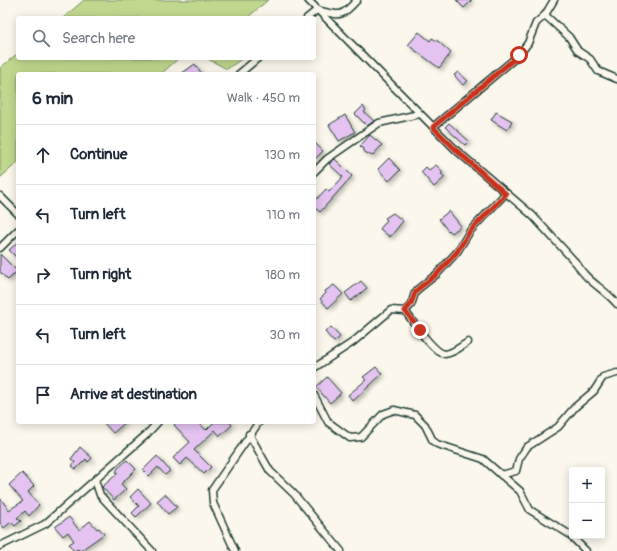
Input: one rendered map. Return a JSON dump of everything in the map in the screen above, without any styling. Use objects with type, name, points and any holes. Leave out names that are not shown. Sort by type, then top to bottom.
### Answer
[{"type":"street","points":[[308,0],[456,150],[544,228],[577,264],[581,273],[606,292],[617,303]]},
{"type":"street","points":[[317,10],[341,15],[346,13],[357,0]]},
{"type":"street","points":[[433,127],[519,55],[528,42],[536,22],[545,15],[554,0]]},
{"type":"street","points":[[310,16],[317,10]]},
{"type":"street","points":[[545,15],[569,37],[578,51],[590,59],[598,71],[617,79]]},
{"type":"street","points":[[241,72],[256,60]]},
{"type":"street","points":[[316,170],[327,159],[379,124],[419,114]]},
{"type":"street","points":[[405,311],[411,304],[418,289],[437,274],[457,252],[470,231],[506,194]]},
{"type":"street","points":[[0,196],[16,212]]},
{"type":"street","points":[[0,248],[16,232]]},
{"type":"street","points":[[316,367],[353,342],[386,313],[397,310],[405,311],[424,337],[441,352],[449,353],[468,342]]},
{"type":"street","points":[[501,475],[516,471],[519,459],[527,448],[558,427],[575,406],[594,391],[603,377],[617,373]]},
{"type":"street","points":[[316,399],[328,422],[350,438],[361,438],[383,414],[388,411],[406,412],[420,419],[426,425],[432,441],[437,444],[478,456],[523,495],[530,510],[569,534],[586,551]]},
{"type":"street","points":[[0,546],[45,524],[146,436],[156,424]]},
{"type":"street","points":[[236,551],[213,503],[211,496],[212,490],[249,434],[257,424]]},
{"type":"street","points":[[249,434],[270,471],[294,494],[342,551]]},
{"type":"street","points":[[95,480],[100,495],[152,551]]},
{"type":"green space","points":[[84,0],[268,0],[249,16],[65,16]]},
{"type":"green space","points":[[16,55],[16,60],[177,60],[163,72],[16,72],[16,164],[0,178],[0,68]]},
{"type":"green space","points":[[210,60],[240,60],[227,69]]},
{"type":"building","points":[[456,0],[472,0],[464,8]]},
{"type":"building","points":[[419,32],[430,41],[432,38],[439,42],[451,53],[439,68],[408,45]]},
{"type":"building","points":[[195,64],[201,72],[184,72]]},
{"type":"building","points":[[458,72],[468,81],[463,85],[454,75]]},
{"type":"building","points":[[363,106],[366,110],[364,112],[374,121],[367,126],[355,114]]},
{"type":"building","points":[[496,112],[512,121],[507,130],[491,120]]},
{"type":"building","points":[[345,115],[355,132],[339,141],[329,125]]},
{"type":"building","points":[[449,123],[469,141],[465,145],[445,127]]},
{"type":"building","points":[[370,135],[382,145],[372,156],[363,151],[360,146]]},
{"type":"building","points":[[316,144],[323,151],[316,158]]},
{"type":"building","points":[[389,158],[400,170],[389,181],[378,169]]},
{"type":"building","points":[[335,159],[352,176],[320,212],[316,209],[316,200],[326,189],[329,192],[343,177],[329,164]]},
{"type":"building","points":[[436,165],[443,172],[441,174],[445,177],[434,187],[421,172],[426,167],[429,170]]},
{"type":"building","points":[[449,211],[461,226],[452,233],[449,230],[448,231],[439,219]]},
{"type":"building","points":[[393,213],[403,221],[390,237],[380,229],[387,220],[385,218]]},
{"type":"building","points":[[16,244],[16,257],[9,250]]},
{"type":"building","points":[[0,254],[16,270],[16,272],[8,280],[0,272]]},
{"type":"building","points":[[361,281],[367,288],[351,301],[345,293]]},
{"type":"building","points":[[334,285],[343,294],[328,308],[320,299],[326,293],[325,291]]},
{"type":"building","points":[[331,327],[340,337],[334,342],[325,332]]},
{"type":"building","points":[[376,367],[382,374],[353,401],[348,395],[366,380],[363,377]]},
{"type":"building","points":[[327,377],[341,393],[330,403],[316,387]]},
{"type":"building","points":[[105,424],[124,424],[113,433]]},
{"type":"building","points":[[200,424],[206,430],[212,424],[232,425],[220,436],[215,430],[194,450],[211,467],[204,474],[187,458],[180,465],[173,458],[190,442],[174,425]]},
{"type":"building","points":[[80,447],[92,458],[88,462],[86,459],[76,469],[72,466],[75,462],[71,459]]},
{"type":"building","points":[[157,456],[170,471],[165,475],[158,467],[149,476],[143,470]]},
{"type":"building","points":[[127,460],[136,469],[121,484],[126,489],[114,500],[102,487],[118,473],[116,472],[118,468]]},
{"type":"building","points":[[22,473],[34,486],[28,492],[39,505],[29,516],[25,511],[17,518],[21,521],[15,526],[11,522],[4,528],[0,523],[0,498],[9,510],[23,501],[9,485]]},
{"type":"building","points":[[138,489],[151,503],[136,517],[132,513],[139,506],[130,497]]},
{"type":"building","points":[[165,494],[177,507],[168,514],[157,501]]},
{"type":"building","points":[[69,517],[79,530],[90,521],[104,534],[80,551],[78,549],[74,551],[69,544],[74,541],[68,532],[63,536],[55,527]]},
{"type":"route","points":[[420,330],[405,311],[413,302],[415,293],[437,274],[462,247],[464,240],[470,231],[506,194],[456,150],[433,127],[519,55]]}]
